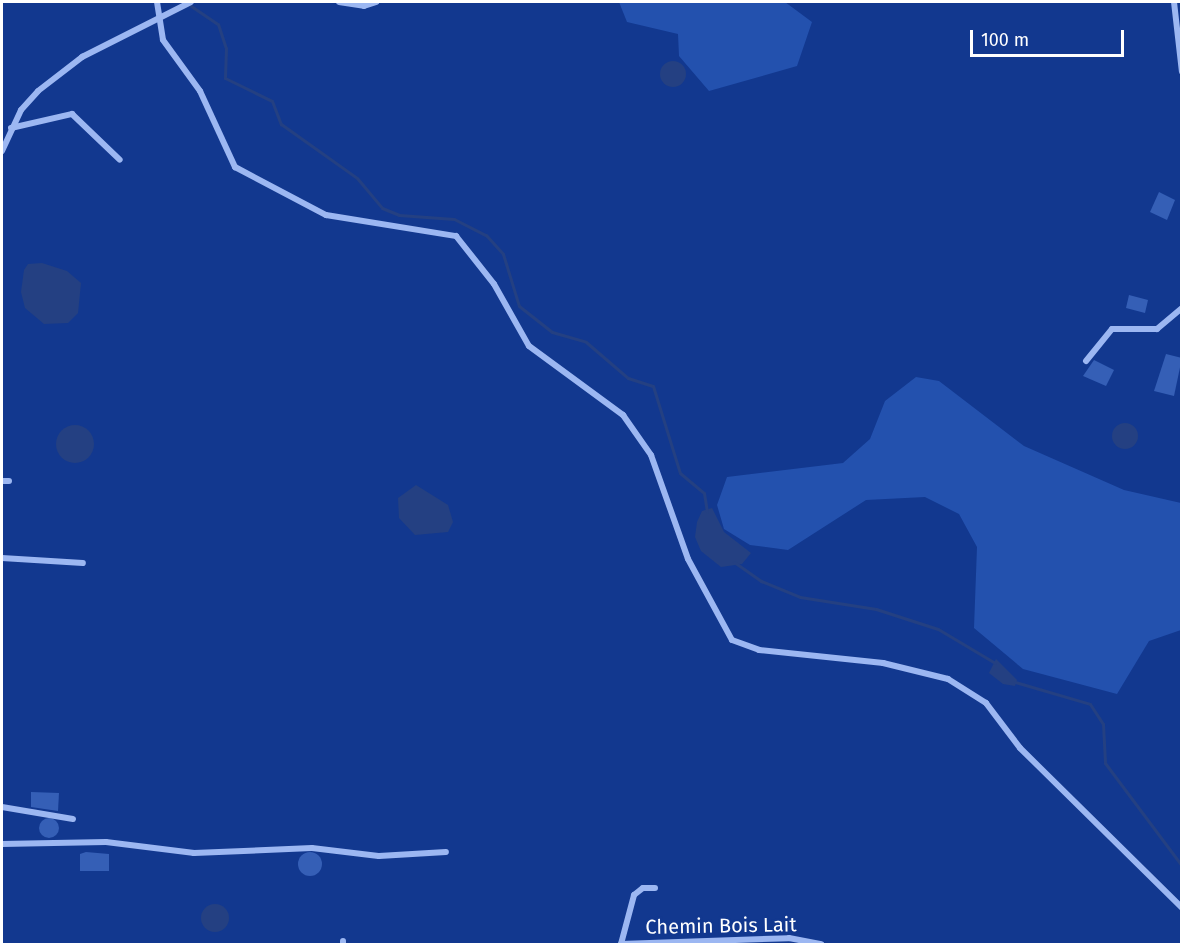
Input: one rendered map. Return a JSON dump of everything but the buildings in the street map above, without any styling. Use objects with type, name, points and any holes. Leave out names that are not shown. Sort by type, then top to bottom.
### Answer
[{"type":"street","points":[[157,2],[164,40],[200,91],[235,166],[326,215],[456,236],[494,284],[529,346],[622,415],[651,455],[688,559],[732,640],[759,650],[883,663],[948,679],[986,704],[1020,748],[1182,908]]},
{"type":"street","points":[[2,151],[11,128],[38,91],[81,57],[160,15],[191,2]]},
{"type":"street","points":[[339,2],[364,6],[376,2]]},
{"type":"street","points":[[1174,2],[1182,72]]},
{"type":"street","points":[[11,128],[72,114],[120,160]]},
{"type":"street","points":[[1086,361],[1112,329],[1157,329],[1182,308]]},
{"type":"street","points":[[2,558],[83,563]]},
{"type":"street","points":[[2,807],[73,819]]},
{"type":"street","points":[[2,844],[106,842],[206,853],[312,848],[380,856],[446,852]]},
{"type":"street","points":[[621,945],[634,896],[643,888],[655,888]]},
{"type":"street","name":"Chemin Bois Lait","points":[[621,945],[789,938],[821,945]]},
{"type":"shaded area","points":[[619,2],[785,2],[812,22],[797,66],[709,91],[679,56],[678,34],[627,22]]},
{"type":"shaded area","points":[[673,61],[682,65],[686,74],[682,83],[673,87],[664,83],[660,74],[664,65]]},
{"type":"shaded area","points":[[42,263],[67,271],[81,283],[78,313],[68,323],[44,324],[25,308],[21,292],[24,270],[28,264]]},
{"type":"shaded area","points":[[916,377],[939,381],[1024,446],[1124,490],[1181,503],[1181,630],[1149,641],[1117,694],[1023,669],[974,628],[977,547],[959,514],[925,497],[866,500],[788,550],[750,545],[724,529],[717,505],[727,477],[843,463],[870,439],[885,401]]},
{"type":"shaded area","points":[[1125,423],[1134,427],[1138,436],[1134,445],[1125,449],[1116,445],[1112,436],[1116,427]]},
{"type":"shaded area","points":[[75,425],[89,430],[94,444],[89,458],[75,463],[61,458],[56,444],[61,430]]},
{"type":"shaded area","points":[[416,485],[448,505],[453,522],[448,532],[415,535],[399,518],[398,498]]},
{"type":"shaded area","points":[[712,508],[724,532],[751,553],[742,564],[721,567],[701,551],[695,537],[697,522],[702,511]]},
{"type":"shaded area","points":[[996,659],[1017,680],[1015,686],[1003,684],[989,673]]},
{"type":"shaded area","points":[[215,904],[225,908],[229,918],[225,928],[215,932],[205,928],[201,918],[205,908]]},
{"type":"waterway","points":[[191,6],[218,24],[226,48],[225,78],[272,101],[281,124],[357,178],[382,208],[399,215],[454,219],[486,235],[503,254],[519,306],[552,332],[586,342],[628,378],[653,386],[680,473],[704,493],[707,512]]},
{"type":"waterway","points":[[734,562],[761,581],[800,597],[876,609],[938,629],[995,663]]},
{"type":"waterway","points":[[1015,682],[1090,704],[1103,724],[1105,763],[1182,866]]}]
